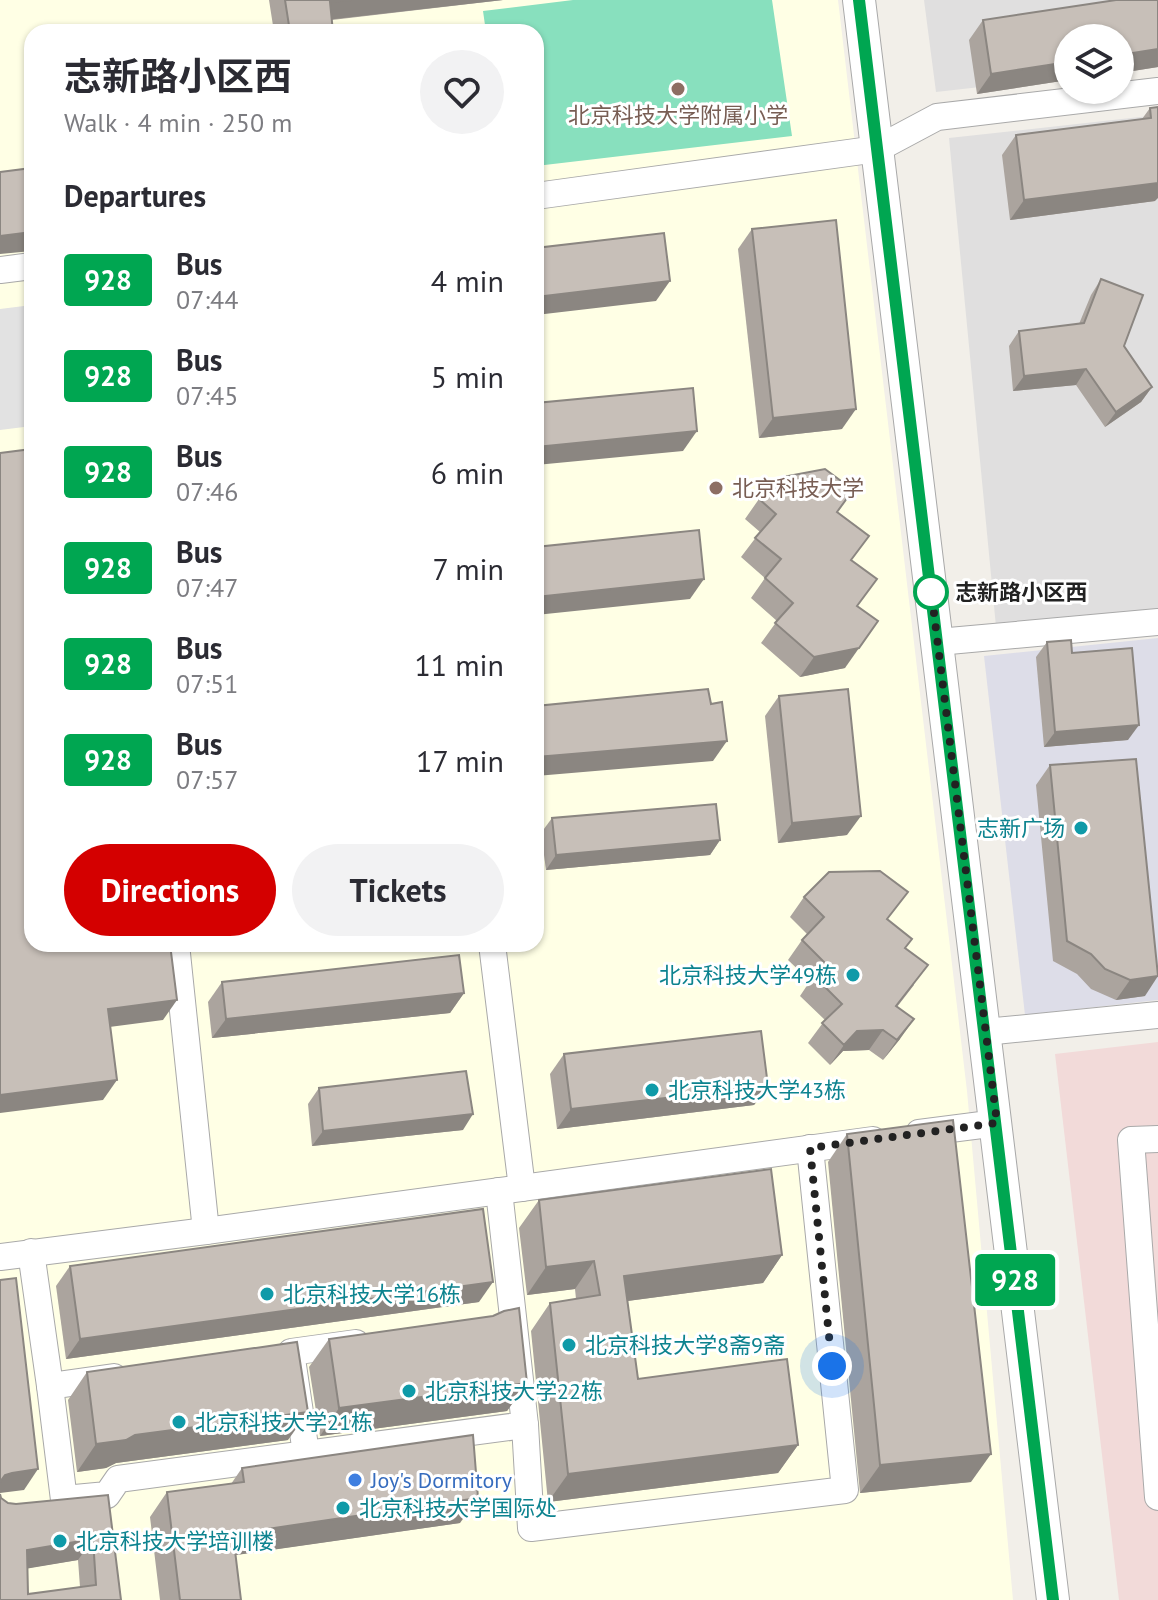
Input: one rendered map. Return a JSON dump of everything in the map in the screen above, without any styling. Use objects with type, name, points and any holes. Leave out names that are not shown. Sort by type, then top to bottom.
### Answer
[{"type":"street","points":[[859,0],[1053,1600]]},
{"type":"street","points":[[544,195],[877,149],[937,117],[1158,91]]},
{"type":"street","points":[[0,270],[24,267]]},
{"type":"street","points":[[938,642],[1158,622]]},
{"type":"street","points":[[177,952],[206,1231]]},
{"type":"street","points":[[493,952],[511,1189],[531,1528],[845,1490],[810,1148]]},
{"type":"street","points":[[985,1032],[1158,1015]]},
{"type":"street","points":[[0,1257],[997,1123]]},
{"type":"street","points":[[1158,1139],[1131,1140],[1158,1497]]},
{"type":"street","points":[[31,1252],[50,1386],[51,1501],[107,1495]]},
{"type":"street","points":[[261,1356],[381,1340]]},
{"type":"street","points":[[291,1352],[306,1453]]},
{"type":"street","points":[[50,1386],[141,1373]]},
{"type":"street","points":[[111,1525],[107,1495],[118,1479],[525,1425]]},
{"type":"shaded area","name":"北京科技大学","points":[[0,0],[838,0],[967,1091],[1013,1600],[0,1600]]},
{"type":"shaded area","points":[[924,0],[1158,0],[1134,24],[1054,24],[1054,79],[936,92]]},
{"type":"shaded area","points":[[1158,115],[1158,622],[997,637],[949,138]]},
{"type":"shaded area","points":[[24,306],[24,427],[0,430],[0,309]]},
{"type":"shaded area","name":"志新广场","points":[[1158,638],[1158,1000],[1025,1015],[984,656]]},
{"type":"shaded area","points":[[1158,1042],[1158,1600],[1119,1600],[1055,1054]]},
{"type":"green space","name":"北京科技大学附属小学","points":[[573,0],[772,0],[792,136],[544,165],[544,24],[485,24],[483,11]]},
{"type":"building","points":[[285,0],[351,0],[330,2],[332,24],[289,24]]},
{"type":"building","points":[[1116,0],[1158,0],[1158,49],[1134,53],[1134,24],[1054,24],[1054,64],[991,74],[983,20]]},
{"type":"building","points":[[1158,107],[1158,183],[1024,200],[1016,135],[1151,118],[1150,108]]},
{"type":"building","points":[[24,169],[24,233],[0,236],[0,172]]},
{"type":"building","points":[[836,220],[856,409],[773,418],[752,229]]},
{"type":"building","points":[[664,233],[670,281],[544,296],[544,247]]},
{"type":"building","points":[[1101,279],[1143,295],[1124,346],[1152,387],[1116,412],[1086,369],[1024,376],[1019,331],[1084,323]]},
{"type":"building","points":[[693,388],[697,431],[544,446],[544,402]]},
{"type":"building","points":[[24,450],[24,952],[171,952],[177,1000],[108,1009],[117,1080],[0,1095],[0,453]]},
{"type":"building","points":[[825,469],[853,490],[837,512],[869,536],[851,560],[877,579],[857,606],[878,621],[859,648],[814,657],[775,623],[793,603],[765,578],[781,559],[755,538],[776,514],[759,499],[778,478]]},
{"type":"building","points":[[699,530],[704,579],[544,596],[544,546]]},
{"type":"building","points":[[1071,640],[1072,653],[1132,648],[1139,725],[1055,732],[1047,642]]},
{"type":"building","points":[[708,689],[711,704],[722,702],[727,741],[544,756],[544,705]]},
{"type":"building","points":[[848,689],[861,816],[792,823],[779,696]]},
{"type":"building","points":[[1136,759],[1158,976],[1130,980],[1105,969],[1091,954],[1067,941],[1050,765]]},
{"type":"building","points":[[716,804],[720,840],[556,855],[552,818]]},
{"type":"building","name":"北京科技大学49栋","points":[[880,871],[908,892],[887,919],[912,939],[905,948],[928,965],[896,1006],[914,1019],[897,1040],[883,1030],[857,1031],[844,1045],[822,1023],[842,1004],[814,976],[826,964],[802,940],[824,917],[804,897],[829,872]]},
{"type":"building","points":[[459,955],[464,993],[226,1019],[222,982]]},
{"type":"building","name":"北京科技大学43栋","points":[[761,1031],[768,1086],[571,1109],[564,1054]]},
{"type":"building","points":[[466,1071],[473,1114],[323,1131],[319,1088]]},
{"type":"building","points":[[953,1120],[991,1454],[880,1465],[847,1134]]},
{"type":"building","name":"北京科技大学8斋9斋","points":[[771,1169],[782,1255],[624,1276],[638,1379],[787,1359],[798,1445],[568,1474],[550,1303],[600,1295],[594,1261],[546,1267],[539,1200]]},
{"type":"building","name":"北京科技大学16栋","points":[[483,1209],[493,1282],[80,1339],[70,1266]]},
{"type":"building","points":[[16,1278],[38,1469],[5,1475],[0,1482],[0,1280]]},
{"type":"building","points":[[519,1308],[527,1383],[339,1408],[329,1339],[493,1316]]},
{"type":"building","points":[[297,1342],[308,1412],[135,1435],[126,1440],[96,1444],[87,1372]]},
{"type":"building","points":[[473,1435],[478,1498],[233,1534],[241,1600],[180,1600],[167,1492],[244,1482],[242,1468]]},
{"type":"building","points":[[0,1494],[8,1503],[16,1504],[108,1495],[121,1600],[0,1600]],"holes":[[[93,1539],[96,1585],[28,1594],[27,1550]]]},
{"type":"bus line","name":"928","points":[[859,0],[1053,1600]]},
{"type":"place","name":"北京科技大学附属小学","points":[[678,89]]},
{"type":"place","name":"北京科技大学","points":[[716,488]]},
{"type":"place","name":"志新路小区西","points":[[931,592]]},
{"type":"place","name":"志新广场","points":[[1081,828]]},
{"type":"place","name":"北京科技大学49栋","points":[[853,975]]},
{"type":"place","name":"北京科技大学43栋","points":[[652,1090]]},
{"type":"place","name":"北京科技大学16栋","points":[[267,1294]]},
{"type":"place","name":"北京科技大学8斋9斋","points":[[569,1345]]},
{"type":"place","name":"北京科技大学22栋","points":[[409,1391]]},
{"type":"place","name":"北京科技大学21栋","points":[[179,1422]]},
{"type":"place","name":"Joy's Dormitory","points":[[355,1480]]},
{"type":"place","name":"北京科技大学国际处","points":[[343,1508]]},
{"type":"place","name":"北京科技大学培训楼","points":[[60,1541]]},
{"type":"route","points":[[832,1366],[810,1148],[997,1123],[931,589],[931,592]]}]
